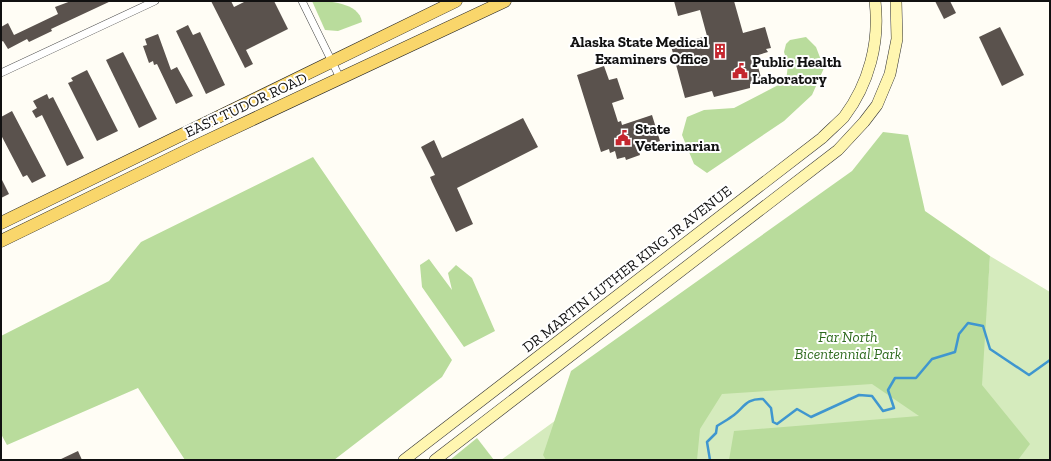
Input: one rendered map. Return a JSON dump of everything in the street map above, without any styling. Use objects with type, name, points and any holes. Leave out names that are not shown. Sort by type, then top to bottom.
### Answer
[{"type":"main road","name":"EAST TUDOR ROAD","points":[[1,223],[456,1]]},
{"type":"main road","name":"EAST TUDOR ROAD","points":[[1,241],[198,145],[505,1]]},
{"type":"street","points":[[1,73],[156,1]]},
{"type":"street","points":[[302,1],[340,78]]},
{"type":"street","name":"DR MARTIN LUTHER KING JR AVENUE","points":[[404,460],[822,138],[843,117],[860,93],[873,57],[877,20],[875,1]]},
{"type":"street","points":[[435,460],[838,150],[864,122],[877,105],[890,74],[897,38],[896,1]]},
{"type":"green space","points":[[312,1],[326,1],[342,4],[355,10],[360,15],[362,22],[338,31],[325,30]]},
{"type":"green space","points":[[806,37],[816,47],[824,68],[812,95],[784,121],[707,173],[694,164],[682,135],[687,117],[704,110],[734,108],[786,81],[788,65],[784,52],[786,44],[790,40]]},
{"type":"green space","name":"Far North Bicentennial Park","points":[[883,132],[908,135],[925,211],[990,256],[982,385],[1030,444],[1018,460],[729,460],[734,431],[919,416],[872,384],[722,394],[700,429],[697,460],[546,460],[543,455],[571,371],[852,171]]},
{"type":"green space","points":[[313,157],[452,360],[442,377],[334,460],[185,460],[138,388],[7,445],[1,434],[1,336],[109,281],[141,242]]},
{"type":"green space","name":"Far North Bicentennial Park","points":[[990,256],[1050,292],[1050,460],[501,460],[655,348],[985,324]]},
{"type":"green space","points":[[429,259],[452,290],[448,273],[456,265],[472,278],[495,331],[464,347],[422,287],[420,265]]},
{"type":"green space","points":[[477,438],[494,460],[450,460]]},
{"type":"building","points":[[71,1],[111,1],[51,29],[52,31],[29,42],[27,39],[8,49],[3,41],[1,42],[1,27],[8,23],[14,35],[58,14],[55,7]]},
{"type":"building","points":[[211,1],[231,1],[234,7],[246,1],[274,1],[288,29],[246,50],[253,64],[245,68]]},
{"type":"building","name":"Alaska State Medical Examiners Office","points":[[674,1],[734,1],[743,33],[765,27],[771,48],[766,49],[768,52],[755,56],[762,81],[750,84],[750,88],[714,97],[712,91],[685,98],[671,46],[707,36],[700,10],[678,16]]},
{"type":"building","points":[[935,1],[950,1],[956,13],[944,19]]},
{"type":"building","points":[[188,25],[193,35],[200,32],[225,85],[206,94],[176,31]]},
{"type":"building","points":[[1000,27],[1024,75],[1002,86],[979,37]]},
{"type":"building","points":[[158,34],[171,70],[177,67],[193,96],[176,104],[157,64],[154,65],[153,61],[149,63],[143,46],[147,45],[145,39]]},
{"type":"building","points":[[123,52],[157,119],[139,128],[106,60]]},
{"type":"building","points":[[604,66],[609,80],[617,78],[624,99],[612,103],[618,122],[621,121],[622,125],[652,115],[660,141],[638,148],[640,155],[626,160],[625,157],[617,159],[615,151],[610,153],[609,149],[601,152],[577,75]]},
{"type":"building","points":[[87,70],[118,131],[97,141],[68,83],[73,81],[71,78]]},
{"type":"building","points":[[47,94],[49,99],[53,97],[84,158],[67,166],[42,115],[36,118],[32,111],[37,108],[33,101]]},
{"type":"building","points":[[12,111],[46,176],[32,183],[27,175],[23,177],[1,135],[1,117]]},
{"type":"building","points":[[523,118],[538,147],[457,188],[473,224],[456,232],[432,182],[430,177],[435,175],[421,147],[434,140],[442,158]]},
{"type":"building","points":[[1,178],[9,194],[1,198]]},
{"type":"building","points":[[78,451],[82,460],[59,460]]},
{"type":"waterway","points":[[710,460],[707,442],[716,433],[717,426],[753,400],[763,399],[771,408],[773,422],[777,424],[797,409],[811,417],[859,395],[872,396],[883,411],[894,408],[888,390],[895,378],[916,378],[932,359],[955,352],[959,334],[968,323],[983,326],[990,349],[1029,375],[1050,360]]},
{"type":"place","name":"Alaska State Medical Examiners Office","points":[[720,51]]},
{"type":"place","name":"Public Health Laboratory","points":[[740,71]]},
{"type":"place","name":"State Veterinarian","points":[[623,138]]}]
